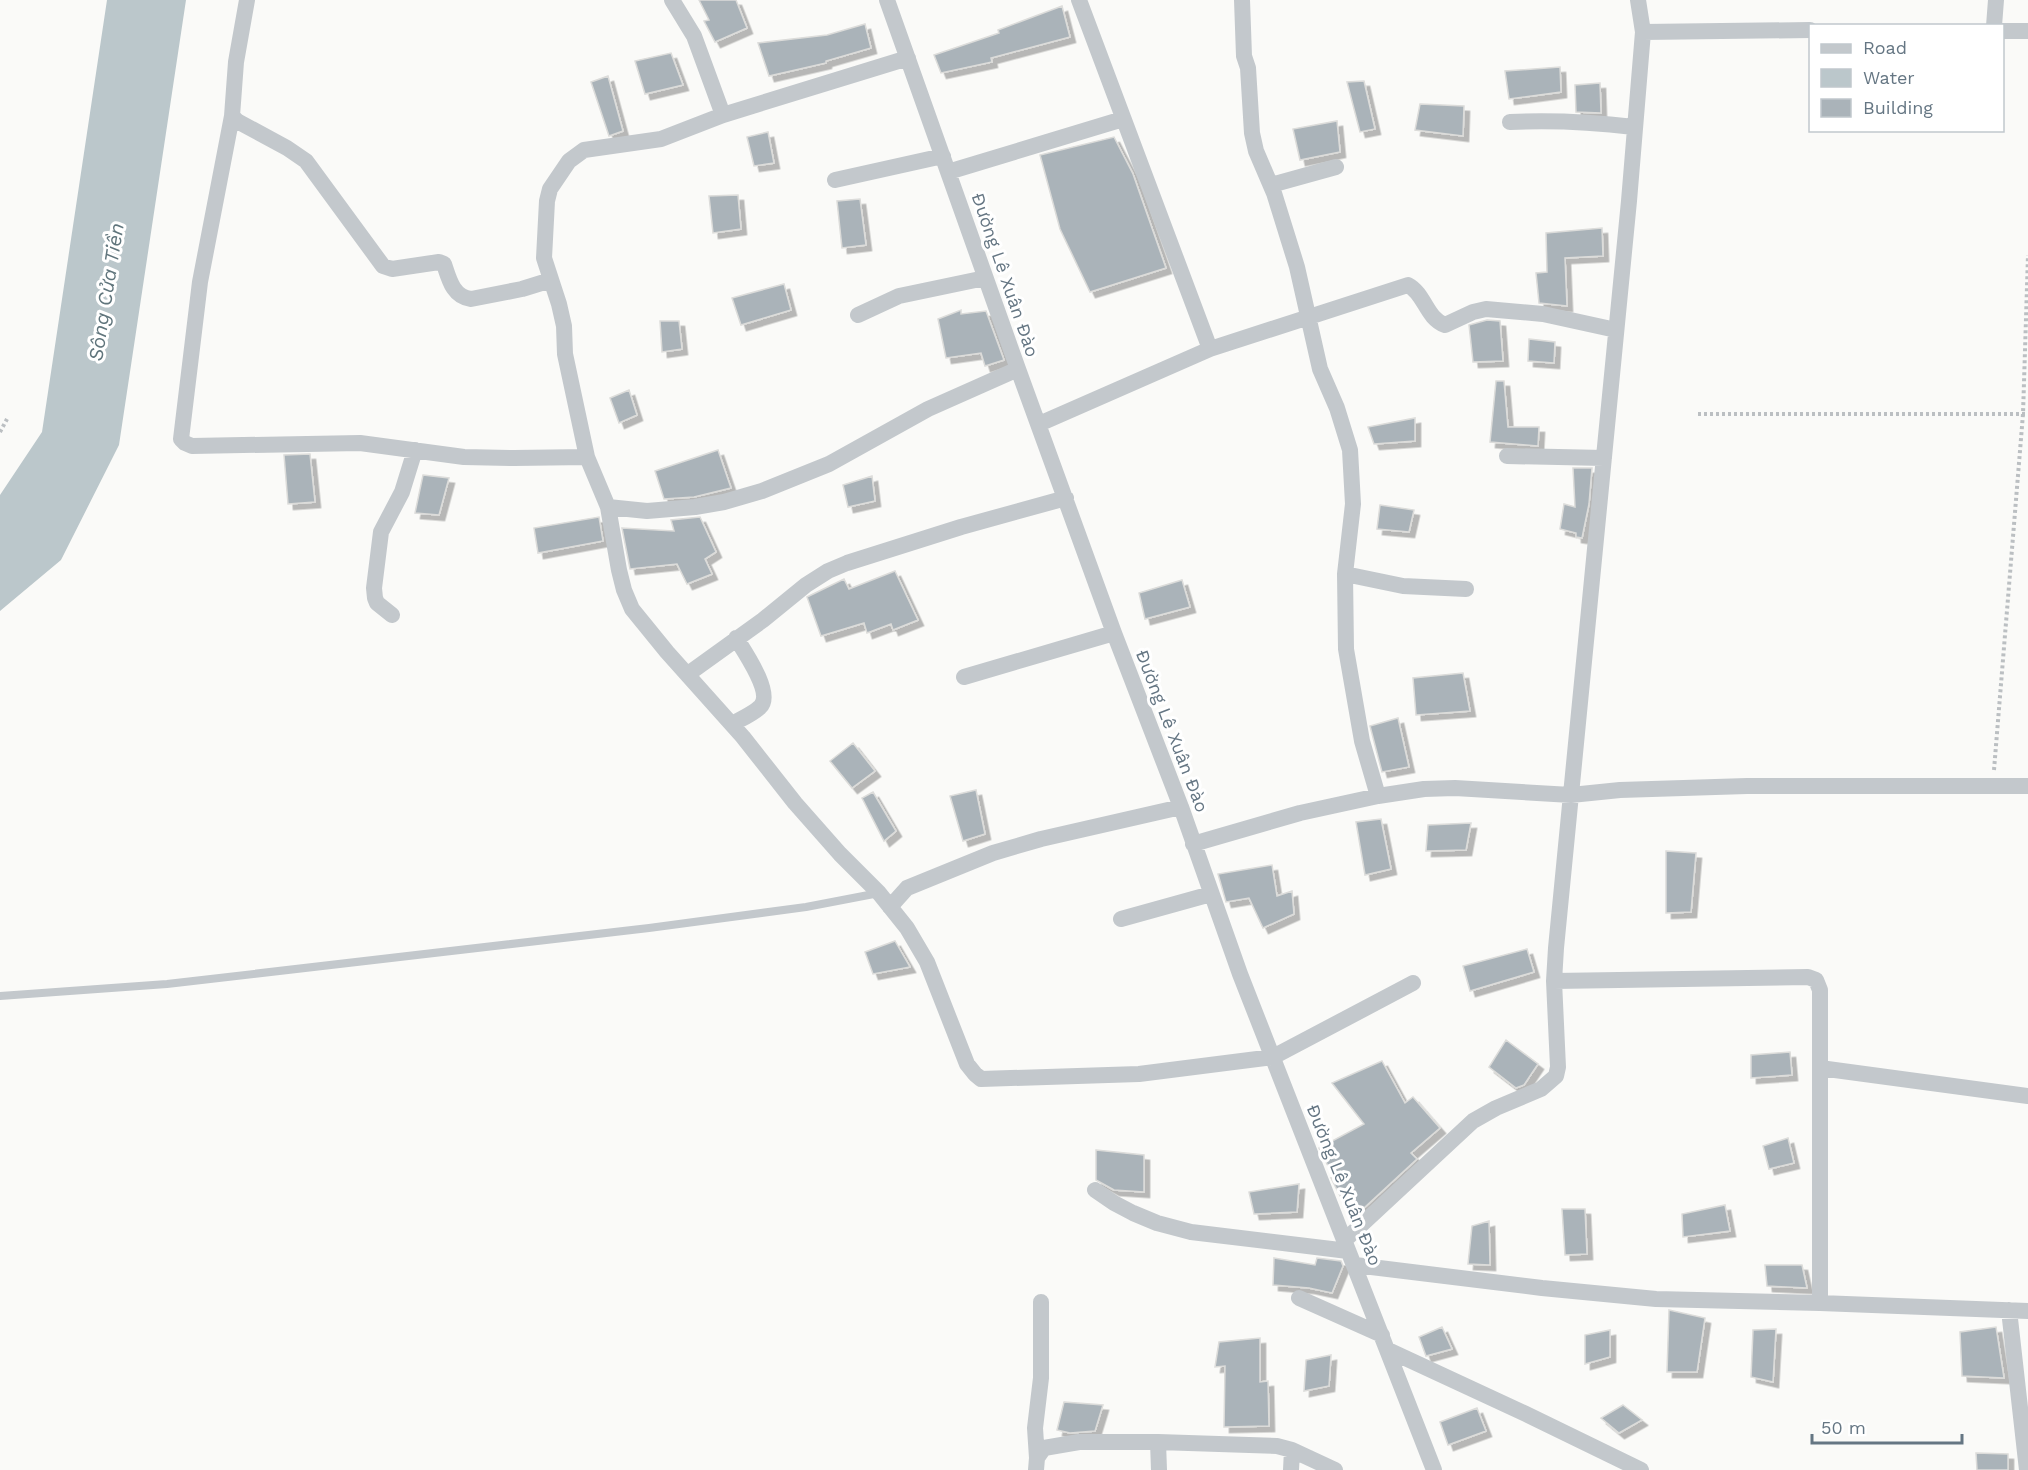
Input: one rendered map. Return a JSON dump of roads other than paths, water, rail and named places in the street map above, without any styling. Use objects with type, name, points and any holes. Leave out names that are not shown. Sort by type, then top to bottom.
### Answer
[{"type":"street","points":[[247,0],[236,63],[232,116],[200,282],[181,439],[192,446],[360,443],[464,457],[587,457]]},
{"type":"street","points":[[672,0],[694,36],[723,115]]},
{"type":"street","name":"Đường Lê Xuân Đào","points":[[887,0],[985,278],[1114,633],[1181,807],[1240,974],[1434,1470]]},
{"type":"street","points":[[1079,0],[1210,349]]},
{"type":"street","points":[[1242,0],[1244,56],[1248,68],[1252,133],[1256,151],[1271,185],[1297,267],[1320,369],[1340,417],[1350,450],[1353,504],[1345,574],[1346,649],[1362,741],[1378,796]]},
{"type":"street","points":[[1349,1252],[1473,1122],[1496,1108],[1541,1089],[1556,1076],[1558,1067],[1554,981],[1629,201],[1643,32],[1638,0]]},
{"type":"street","points":[[1994,24],[1996,0]]},
{"type":"street","points":[[1643,32],[1809,30]]},
{"type":"street","points":[[2004,31],[2028,31]]},
{"type":"street","points":[[908,58],[723,115],[661,139],[589,148],[578,153],[555,180],[548,201],[544,258],[564,326],[565,354],[587,457],[608,507],[619,570],[628,599],[643,624],[732,724],[795,803],[840,854],[879,893],[914,938],[927,962],[967,1064],[981,1078],[1139,1074],[1273,1057],[1413,983]]},
{"type":"street","points":[[232,116],[306,161],[383,266],[392,269],[439,262],[444,264],[456,292],[464,298],[471,299],[522,289],[551,280]]},
{"type":"street","points":[[835,180],[945,164],[1124,119]]},
{"type":"street","points":[[1510,122],[1584,121],[1634,127]]},
{"type":"street","points":[[1271,185],[1336,166]]},
{"type":"street","points":[[858,315],[899,296],[985,278]]},
{"type":"street","points":[[1039,424],[1210,349],[1408,285],[1414,288],[1431,316],[1437,322],[1445,324],[1486,309],[1543,314],[1616,330]]},
{"type":"street","points":[[608,507],[647,511],[696,507],[762,491],[829,464],[928,410],[1018,369]]},
{"type":"street","points":[[392,615],[377,603],[375,598],[374,588],[381,532],[402,492],[415,450]]},
{"type":"street","points":[[1507,456],[1604,458]]},
{"type":"street","points":[[688,674],[806,585],[847,563],[961,527],[1066,498]]},
{"type":"street","points":[[1345,574],[1403,586],[1466,588]]},
{"type":"street","points":[[964,677],[1114,633]]},
{"type":"street","points":[[732,724],[760,707],[764,702],[760,680],[736,638]]},
{"type":"street","points":[[1193,844],[1300,813],[1378,796],[1424,789],[1455,788],[1571,795],[1620,790],[1747,786],[2028,786]]},
{"type":"street","points":[[890,907],[907,888],[993,853],[1041,839],[1181,807]]},
{"type":"street","points":[[1121,919],[1211,894]]},
{"type":"street","points":[[1554,981],[1813,978],[1819,985],[1820,1303]]},
{"type":"street","points":[[1820,1068],[2028,1096]]},
{"type":"street","points":[[1095,1190],[1133,1213],[1156,1223],[1191,1232],[1349,1252],[1542,1288],[1656,1299],[2028,1311]]},
{"type":"street","points":[[1299,1298],[1641,1470]]},
{"type":"street","points":[[1036,1464],[1035,1428],[1041,1378],[1041,1302]]},
{"type":"street","points":[[2009,1311],[2027,1470]]},
{"type":"street","points":[[1036,1464],[1044,1448],[1079,1442],[1158,1442],[1277,1446],[1292,1450],[1335,1470]]},
{"type":"street","points":[[1158,1442],[1159,1470]]},
{"type":"street","points":[[1291,1470],[1292,1450]]},
{"type":"lane","points":[[0,996],[167,984],[649,928],[806,907],[879,893]]},
{"type":"water","name":"Sông Cửa Tiền","points":[[107,0],[186,0],[119,445],[61,560],[0,611],[0,495],[42,432]]}]
